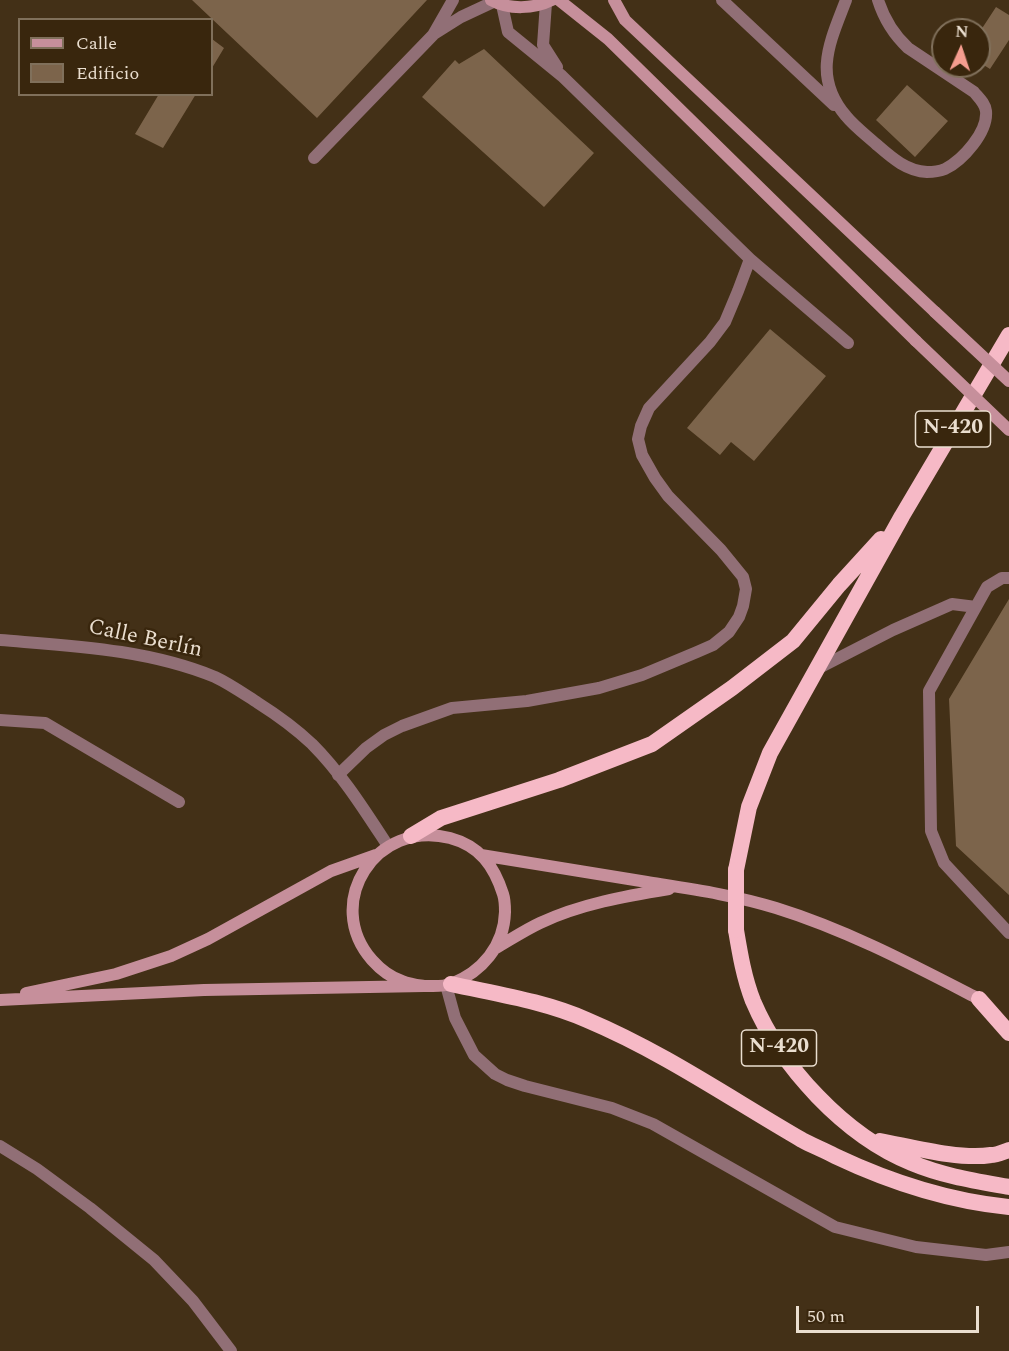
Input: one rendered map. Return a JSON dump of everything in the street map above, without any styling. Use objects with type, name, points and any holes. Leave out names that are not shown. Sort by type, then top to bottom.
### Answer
[{"type":"highway","name":"N-420","points":[[1008,338],[902,516],[770,753],[749,807],[736,870],[736,930],[744,971],[754,1001],[780,1050],[798,1076],[812,1090],[866,1138],[902,1159],[942,1174],[1009,1187]]},
{"type":"highway","points":[[411,836],[441,818],[559,780],[652,744],[732,688],[793,641],[839,585],[902,516]]},
{"type":"highway","points":[[448,984],[533,1002],[586,1019],[690,1072],[804,1141],[880,1176],[964,1202],[1009,1207]]},
{"type":"highway","points":[[979,999],[1009,1018]]},
{"type":"highway","points":[[979,999],[1009,1033]]},
{"type":"highway","points":[[866,1138],[964,1155],[991,1155],[1009,1150]]},
{"type":"main road","points":[[614,0],[625,20],[1009,381]]},
{"type":"main road","points":[[495,2],[510,7],[528,7],[552,1],[608,39],[1009,430]]},
{"type":"main road","points":[[0,999],[204,990],[424,986],[448,984],[469,976],[484,964],[496,948],[504,924],[505,899],[497,875],[481,855],[460,841],[436,834],[411,836],[387,846],[370,862],[358,883],[353,906],[355,930],[364,951],[380,969],[401,981],[424,986]]},
{"type":"main road","points":[[0,999],[116,974],[171,956],[208,939],[331,871],[377,855]]},
{"type":"main road","points":[[481,855],[711,892],[746,900],[825,925],[979,999]]},
{"type":"main road","points":[[496,948],[540,923],[573,910],[618,897],[679,887]]},
{"type":"street","points":[[433,35],[453,0]]},
{"type":"street","points":[[722,0],[889,155],[901,164],[916,170],[928,172],[943,170],[969,149],[981,133],[986,111],[974,92],[908,48],[899,39],[883,16],[878,0]]},
{"type":"street","points":[[846,0],[831,40],[826,70],[827,81],[837,105],[848,118]]},
{"type":"street","points":[[552,1],[543,45],[562,76]]},
{"type":"street","points":[[314,158],[433,35],[461,17],[495,2],[508,32],[562,76],[750,259],[848,344]]},
{"type":"street","points":[[338,775],[366,748],[402,726],[452,708],[527,701],[599,688],[642,675],[697,652],[713,645],[729,632],[743,606],[746,589],[743,577],[721,550],[668,496],[642,455],[638,439],[649,408],[710,342],[725,322],[750,259]]},
{"type":"street","points":[[1009,578],[1002,578],[987,587],[929,691],[931,831],[944,863],[1009,933]]},
{"type":"street","points":[[817,669],[893,630],[952,604],[976,607]]},
{"type":"street","name":"Calle Berlín","points":[[0,640],[84,646],[158,660],[216,678],[281,717],[313,746],[361,805],[387,846]]},
{"type":"street","points":[[0,720],[45,723],[179,801]]},
{"type":"street","points":[[448,984],[455,1018],[474,1055],[495,1074],[507,1080],[612,1108],[653,1124],[835,1227],[916,1247],[986,1255],[1009,1252]]},
{"type":"street","points":[[0,1146],[37,1169],[90,1208],[154,1260],[193,1301],[231,1351]]},
{"type":"building","points":[[192,0],[427,0],[317,118]]},
{"type":"building","points":[[996,7],[1009,15],[1009,40],[991,67],[991,18],[989,18]]},
{"type":"building","points":[[213,40],[224,48],[213,66]]},
{"type":"building","points":[[484,49],[594,153],[544,207],[422,97],[455,60],[459,64]]},
{"type":"building","points":[[907,85],[948,121],[915,157],[876,120]]},
{"type":"building","points":[[158,96],[195,96],[163,148],[135,134]]},
{"type":"building","points":[[770,329],[826,376],[754,461],[731,442],[720,455],[687,428]]},
{"type":"building","points":[[1009,599],[1009,895],[956,846],[949,699]]}]
